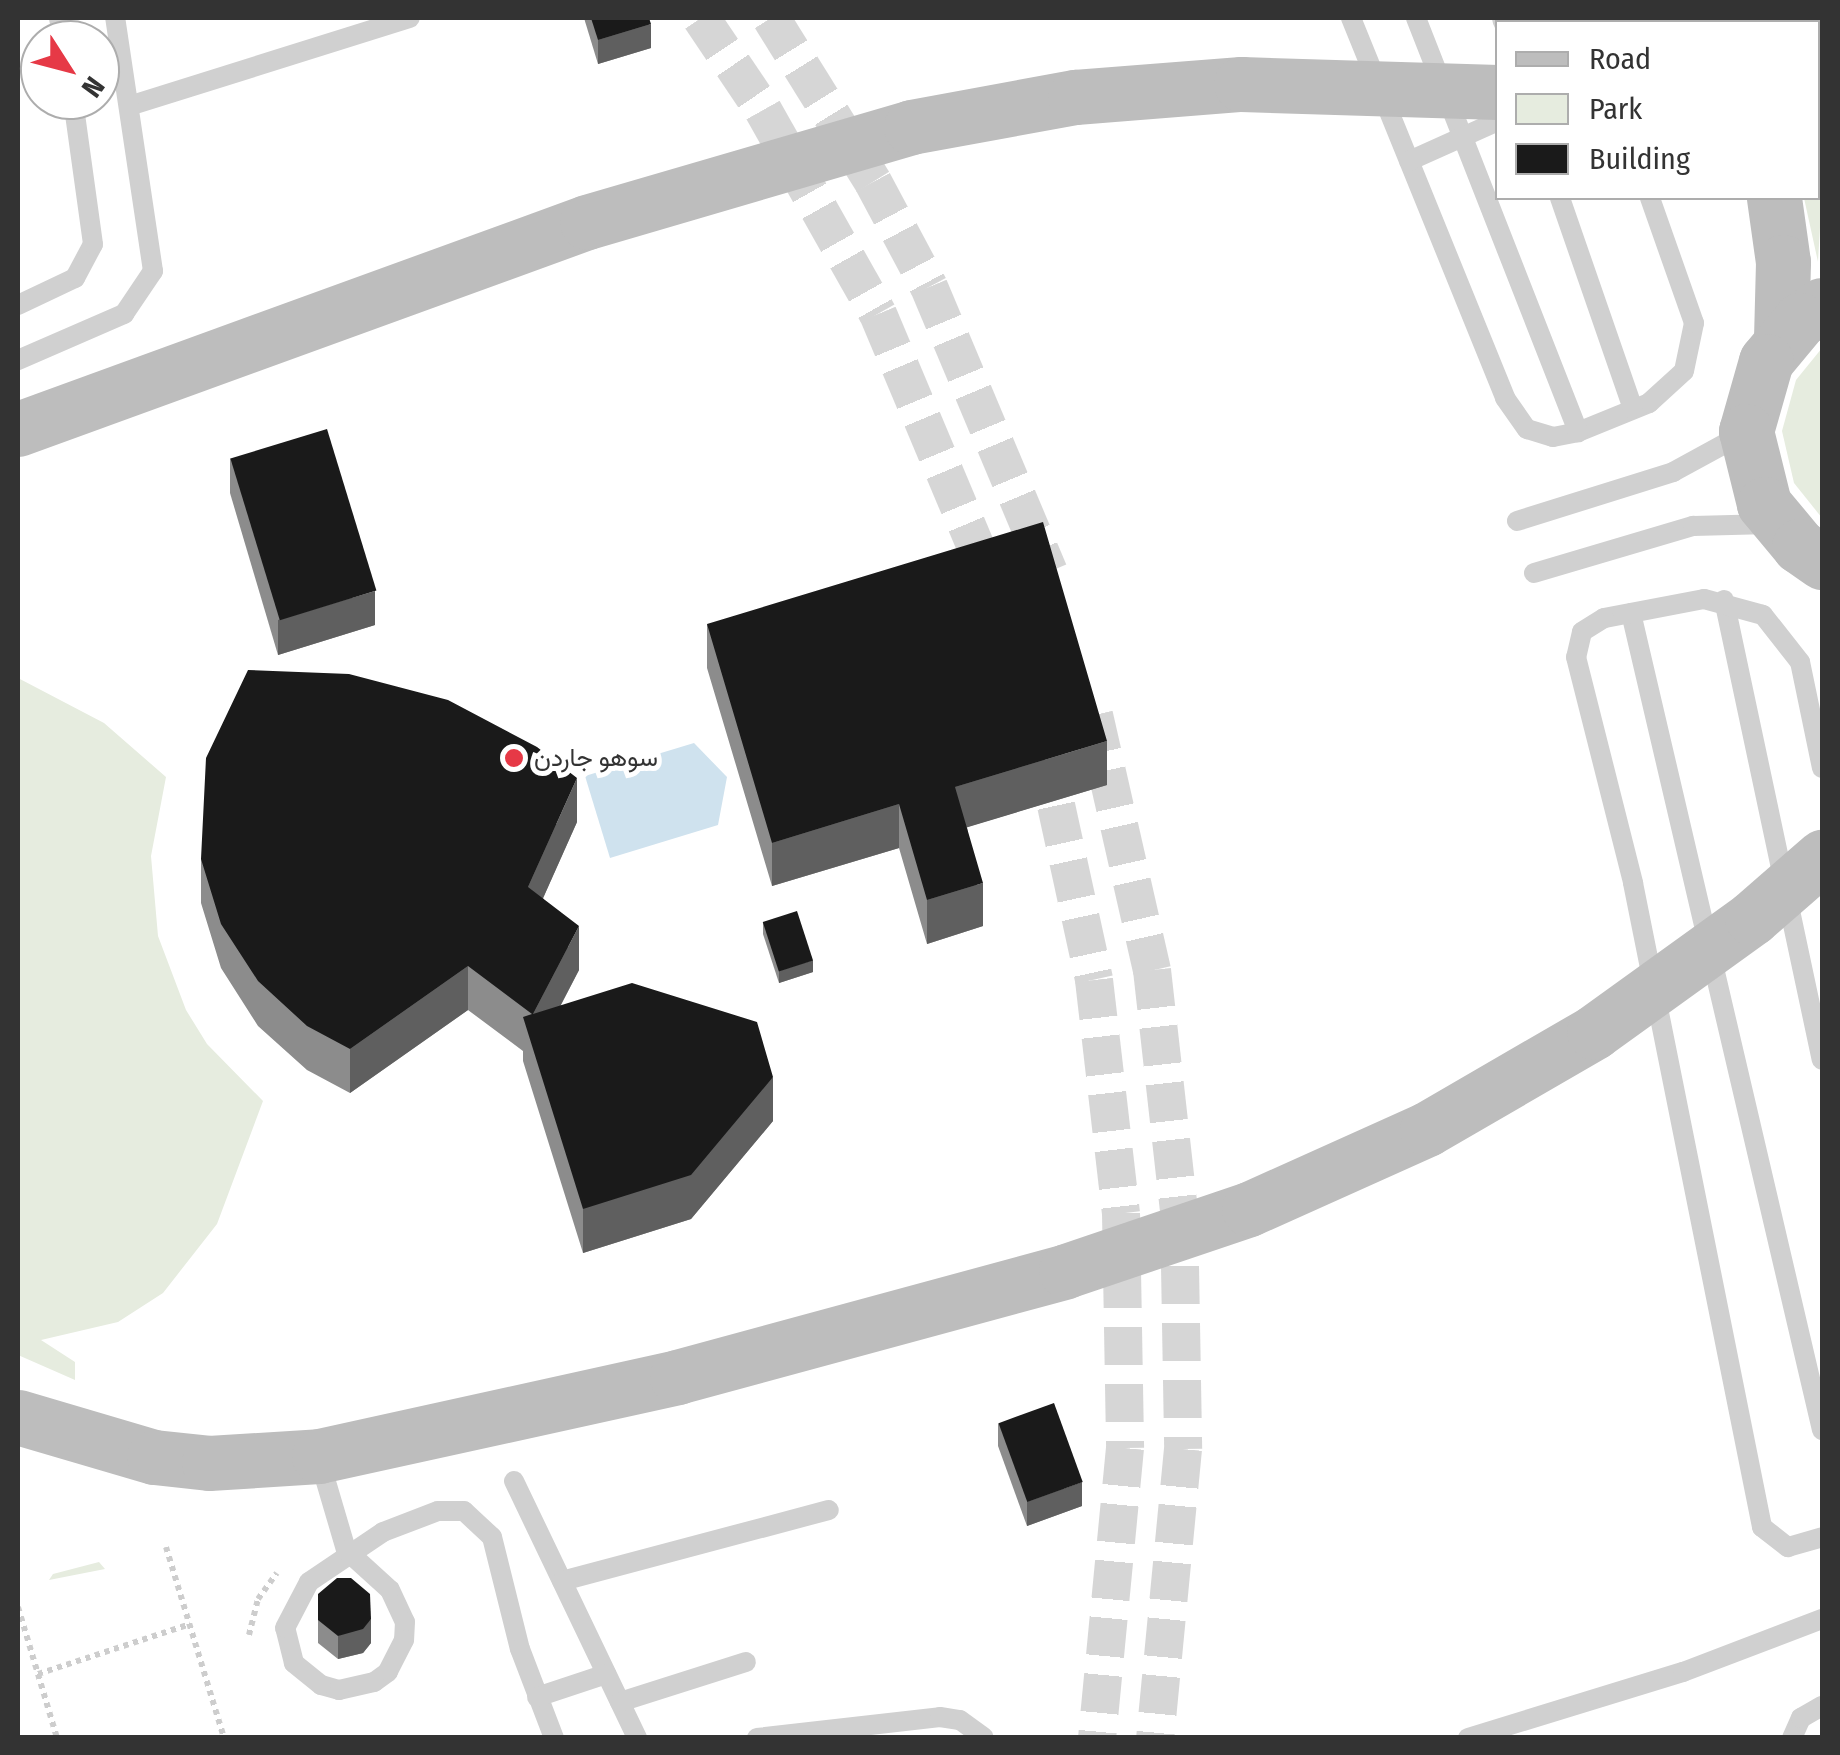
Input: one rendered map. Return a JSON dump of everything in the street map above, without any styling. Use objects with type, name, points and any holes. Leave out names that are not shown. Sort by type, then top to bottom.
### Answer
[{"type":"main road","points":[[18,430],[587,222],[911,127],[1075,98],[1241,84],[1495,92]]},
{"type":"main road","points":[[1774,200],[1783,262],[1781,340]]},
{"type":"main road","points":[[1822,305],[1781,340],[1756,382],[1746,430],[1754,481],[1778,525],[1822,562]]},
{"type":"main road","points":[[18,1418],[154,1457],[209,1463],[319,1456],[882,1324],[1249,1208],[1427,1129],[1594,1032],[1736,930],[1822,857]]},
{"type":"lane","points":[[18,360],[124,314],[147,288],[153,253],[115,18]]},
{"type":"lane","points":[[129,106],[410,18]]},
{"type":"lane","points":[[1351,18],[1510,410],[1539,435],[1578,432],[1634,409],[1675,384],[1694,340],[1690,308],[1651,200]]},
{"type":"lane","points":[[1416,18],[1578,432]]},
{"type":"lane","points":[[18,305],[75,278],[94,244],[77,120]]},
{"type":"lane","points":[[1409,160],[1495,124]]},
{"type":"lane","points":[[1561,200],[1634,409]]},
{"type":"lane","points":[[1518,521],[1673,472],[1746,430]]},
{"type":"lane","points":[[1534,574],[1693,526],[1778,525]]},
{"type":"lane","points":[[1724,600],[1822,1060]]},
{"type":"lane","points":[[1822,768],[1791,644],[1763,615],[1724,600],[1631,613],[1588,626],[1576,657],[1633,883],[1762,1527],[1788,1547],[1822,1537]]},
{"type":"lane","points":[[1631,613],[1822,1430]]},
{"type":"lane","points":[[319,1456],[346,1550],[390,1590],[405,1622],[404,1640],[388,1672],[374,1682],[339,1690],[322,1686],[294,1663],[285,1628],[309,1582],[383,1532],[452,1509],[476,1517],[492,1537],[537,1697],[554,1738]]},
{"type":"lane","points":[[514,1481],[637,1738]]},
{"type":"lane","points":[[562,1581],[829,1510]]},
{"type":"lane","points":[[1468,1738],[1682,1672],[1822,1620]]},
{"type":"lane","points":[[620,1702],[746,1662]]},
{"type":"lane","points":[[537,1697],[606,1674]]},
{"type":"lane","points":[[1792,1738],[1801,1718],[1822,1706]]},
{"type":"lane","points":[[757,1738],[940,1717],[968,1724],[984,1737]]},
{"type":"path","points":[[166,1547],[224,1738]]},
{"type":"path","points":[[18,1606],[57,1738]]},
{"type":"path","points":[[38,1674],[190,1624]]},
{"type":"green space","points":[[1820,187],[1822,193],[1818,262],[1804,200],[1820,200]]},
{"type":"green space","points":[[1822,348],[1822,518],[1794,483],[1782,431],[1796,380]]},
{"type":"green space","points":[[18,678],[104,723],[166,777],[151,856],[158,936],[186,1010],[207,1044],[263,1101],[217,1224],[163,1293],[118,1322],[41,1340],[75,1362],[75,1380],[18,1355]]},
{"type":"green space","points":[[99,1562],[105,1569],[49,1580],[53,1574]]},
{"type":"water","points":[[694,743],[727,777],[718,825],[610,858],[585,776]]},
{"type":"building","points":[[591,18],[649,18],[651,24],[598,40]]},
{"type":"building","points":[[327,429],[376,591],[280,620],[230,459]]},
{"type":"building","points":[[1043,522],[1107,741],[955,787],[983,883],[927,900],[899,804],[772,843],[707,624]]},
{"type":"building","points":[[248,670],[349,674],[448,700],[537,747],[577,778],[528,887],[579,926],[533,1014],[632,983],[757,1022],[773,1077],[691,1175],[583,1209],[523,1017],[532,1014],[468,966],[350,1049],[307,1026],[258,981],[221,924],[201,859],[206,758]]},
{"type":"building","points":[[797,911],[813,960],[779,972],[763,922]]},
{"type":"building","points":[[1054,1403],[1083,1482],[1027,1502],[999,1423]]},
{"type":"building","points":[[337,1578],[351,1578],[370,1594],[371,1619],[363,1629],[338,1636],[318,1620],[318,1594]]},
{"type":"tunnel","points":[[701,18],[763,110],[878,314],[993,587]]},
{"type":"tunnel","points":[[771,18],[873,182],[929,287],[1049,572]]},
{"type":"tunnel","points":[[1094,715],[1152,970],[1179,1209],[1183,1449],[1155,1738]]},
{"type":"tunnel","points":[[1044,750],[1094,980],[1121,1213],[1125,1448],[1097,1738]]},
{"type":"place","name":"سوهو جاردن","points":[[514,758]]}]
